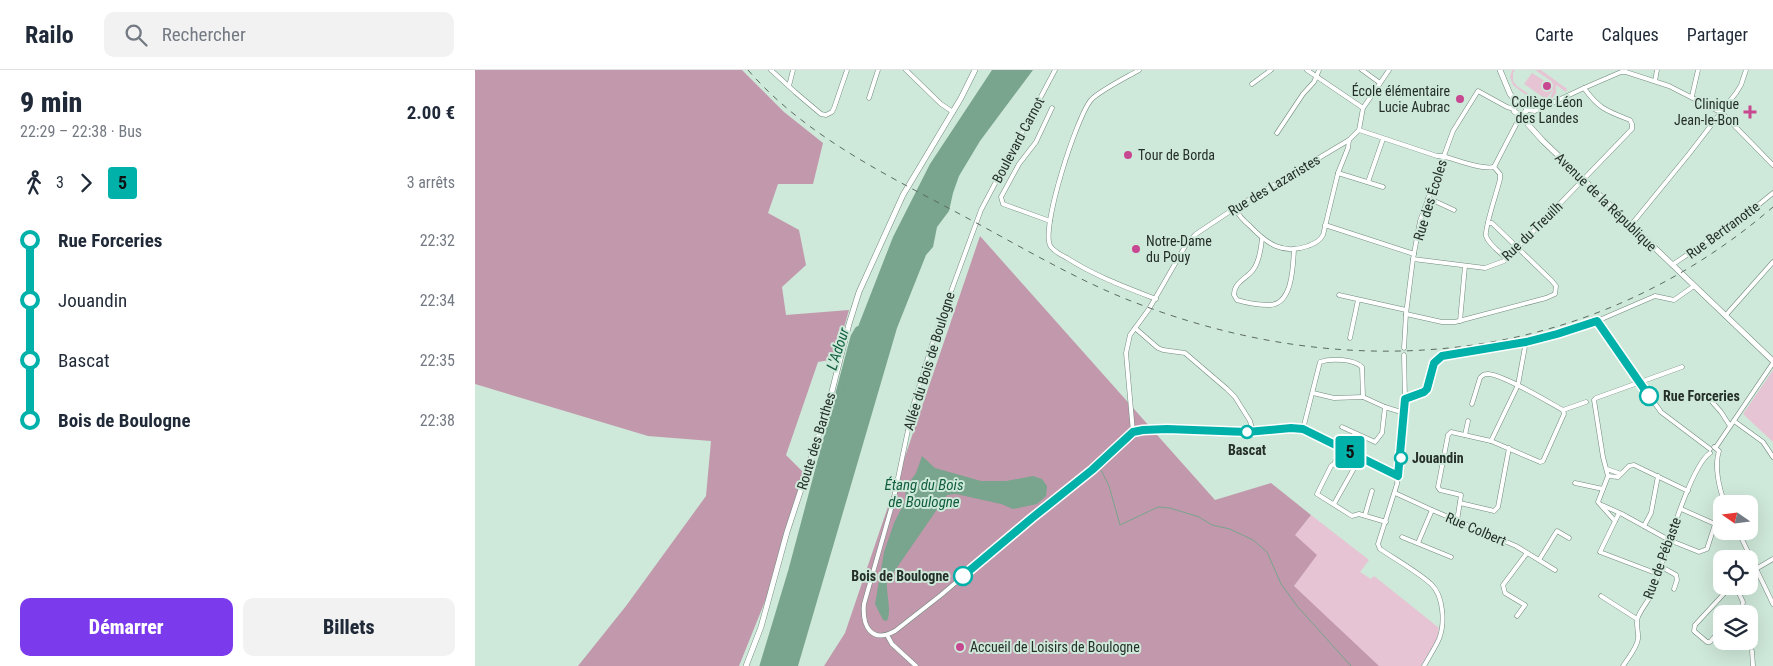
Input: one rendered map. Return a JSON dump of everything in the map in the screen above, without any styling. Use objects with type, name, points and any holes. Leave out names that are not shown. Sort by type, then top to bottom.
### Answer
[{"type":"main road","name":"Route des Barthes","points":[[746,666],[761,627],[787,532],[827,407],[849,324],[871,263],[913,177],[953,112],[975,70]]},
{"type":"main road","points":[[1499,70],[1513,99],[1517,103],[1525,104],[1524,113],[1517,114],[1514,109],[1517,103]]},
{"type":"main road","name":"Avenue de la République","points":[[1524,113],[1527,125],[1773,362]]},
{"type":"street","points":[[771,70],[821,114],[829,114],[834,108],[847,70]]},
{"type":"street","points":[[789,86],[793,70]]},
{"type":"street","points":[[869,98],[878,70]]},
{"type":"street","points":[[906,70],[941,104],[953,112]]},
{"type":"street","name":"Boulevard Carnot","points":[[981,210],[1055,70]]},
{"type":"street","points":[[1133,432],[1126,353],[1128,341],[1156,299],[1118,286],[1080,266],[1053,250],[1048,242],[1050,214],[1069,148],[1080,118],[1091,99],[1139,70]]},
{"type":"street","points":[[1252,84],[1271,70]]},
{"type":"street","points":[[1307,70],[1363,108]]},
{"type":"street","points":[[1277,134],[1303,94],[1315,82],[1319,70]]},
{"type":"street","points":[[1363,70],[1380,83]]},
{"type":"street","points":[[1389,70],[1363,108],[1359,130],[1437,156],[1492,169],[1495,167],[1524,113],[1535,111],[1584,88],[1627,71],[1691,96],[1722,113],[1773,165]]},
{"type":"street","points":[[1655,81],[1657,70]]},
{"type":"street","points":[[1691,96],[1698,70]]},
{"type":"street","points":[[1631,224],[1722,113],[1741,85],[1746,70]]},
{"type":"street","name":"Rue du Treuilh","points":[[1325,225],[1413,256],[1465,266],[1485,268],[1507,259],[1632,129],[1633,124],[1630,120],[1605,110],[1594,102],[1584,88]]},
{"type":"street","name":"Rue des Écoles","points":[[1404,348],[1406,312],[1413,256],[1420,221],[1453,131],[1479,91],[1514,109]]},
{"type":"street","points":[[1050,220],[1003,204],[1001,197],[1019,164],[1039,136],[1052,108]]},
{"type":"street","name":"Rue des Lazaristes","points":[[1156,299],[1187,243],[1203,228],[1349,140],[1359,130]]},
{"type":"street","points":[[1368,182],[1383,139]]},
{"type":"street","points":[[1235,208],[1237,214],[1262,239],[1274,246],[1294,249],[1319,241],[1323,235],[1338,173],[1348,148],[1349,140]]},
{"type":"street","points":[[1495,167],[1501,179],[1485,230],[1486,237],[1507,259]]},
{"type":"street","points":[[1338,173],[1383,187]]},
{"type":"street","name":"Rue Bertranotte","points":[[1672,265],[1739,220],[1773,193]]},
{"type":"street","points":[[1428,198],[1454,210]]},
{"type":"street","name":"Allée du Bois de Boulogne","points":[[887,635],[871,632],[865,625],[863,616],[864,604],[893,502],[913,406],[935,335],[981,210]]},
{"type":"street","points":[[1339,295],[1443,322],[1460,321],[1555,294],[1556,286],[1552,281],[1492,224],[1488,223]]},
{"type":"street","points":[[1262,239],[1254,270],[1235,286],[1233,295],[1237,300],[1269,306],[1281,300],[1289,289],[1291,282],[1294,249]]},
{"type":"street","points":[[1725,315],[1773,262]]},
{"type":"street","points":[[1460,321],[1465,266]]},
{"type":"street","points":[[1405,399],[1427,389],[1434,363],[1442,356],[1526,342],[1557,334],[1597,321],[1655,296],[1674,300],[1694,286]]},
{"type":"street","points":[[1350,338],[1358,300]]},
{"type":"street","points":[[1597,321],[1661,412],[1710,451],[1713,456],[1717,455]]},
{"type":"street","points":[[1135,328],[1158,348],[1185,353],[1235,397],[1250,421],[1253,432]]},
{"type":"street","points":[[1491,441],[1518,385],[1526,342]]},
{"type":"street","points":[[1404,355],[1405,399],[1398,476],[1395,493],[1378,547],[1431,584],[1438,597],[1442,622],[1441,631],[1439,639],[1424,666]]},
{"type":"street","points":[[1303,429],[1320,362],[1326,360],[1358,362],[1362,367],[1363,397]]},
{"type":"street","points":[[1710,451],[1713,447],[1716,447],[1773,362]]},
{"type":"street","points":[[1615,521],[1600,504],[1599,499],[1608,476],[1603,458],[1594,400],[1595,398],[1682,367]]},
{"type":"street","points":[[1472,404],[1481,376],[1489,373],[1518,385],[1563,410],[1586,402]]},
{"type":"street","points":[[1313,393],[1334,398],[1363,397],[1385,407],[1404,412]]},
{"type":"street","points":[[1706,395],[1730,426]]},
{"type":"street","points":[[1341,427],[1375,442],[1382,433],[1385,407]]},
{"type":"street","points":[[1457,521],[1461,494],[1440,490],[1438,487],[1448,435],[1451,432],[1491,441],[1540,462],[1543,461],[1564,414],[1563,410]]},
{"type":"street","points":[[1465,436],[1468,420]]},
{"type":"street","points":[[1734,420],[1763,442],[1773,457]]},
{"type":"street","points":[[916,666],[892,644],[887,635],[934,601],[1092,470],[1133,432],[1167,429],[1253,432],[1291,428],[1303,429],[1398,476]]},
{"type":"street","points":[[1716,447],[1719,450],[1717,455],[1719,482],[1723,495]]},
{"type":"street","points":[[1343,448],[1317,491],[1318,495],[1352,516],[1365,515],[1386,522]]},
{"type":"street","points":[[1460,503],[1494,511],[1498,507],[1509,448]]},
{"type":"street","name":"Rue de Pébaste","points":[[1637,619],[1653,592],[1669,540],[1688,491],[1701,464],[1710,451]]},
{"type":"street","points":[[1333,504],[1357,463]]},
{"type":"street","points":[[1608,476],[1618,477],[1629,466],[1634,465],[1688,491]]},
{"type":"street","points":[[1607,469],[1621,474]]},
{"type":"street","points":[[1644,526],[1651,513],[1657,476]]},
{"type":"street","points":[[1575,483],[1603,489]]},
{"type":"street","points":[[1365,515],[1372,491]]},
{"type":"street","name":"Rue Colbert","points":[[1395,493],[1517,546],[1555,570]]},
{"type":"street","points":[[1600,504],[1669,540],[1702,552],[1707,549],[1715,526],[1713,522],[1681,509]]},
{"type":"street","points":[[1417,543],[1432,510]]},
{"type":"street","points":[[1619,513],[1600,552],[1658,574]]},
{"type":"street","points":[[1539,560],[1557,531],[1569,538]]},
{"type":"street","points":[[1402,537],[1451,557]]},
{"type":"street","points":[[1517,616],[1525,605],[1505,592],[1503,585],[1527,553]]},
{"type":"street","points":[[1758,568],[1773,559]]},
{"type":"street","points":[[1660,566],[1676,575],[1677,580],[1674,589]]},
{"type":"street","points":[[1758,573],[1773,604]]},
{"type":"street","points":[[1714,605],[1723,595]]},
{"type":"street","points":[[1601,596],[1637,619],[1639,638],[1623,666]]},
{"type":"street","points":[[1713,606],[1695,624],[1694,628],[1694,631],[1707,642],[1713,638]]},
{"type":"street","points":[[1752,651],[1753,666]]},
{"type":"shaded area","points":[[475,70],[742,70],[784,112],[823,143],[813,184],[778,184],[768,213],[799,230],[806,265],[782,287],[786,315],[849,310],[835,359],[818,362],[786,455],[804,473],[776,574],[739,666],[578,666],[626,606],[706,496],[711,441],[648,436],[475,384]]},
{"type":"shaded area","points":[[1512,70],[1515,70],[1513,81],[1517,86],[1537,100],[1544,101],[1550,98],[1554,89],[1546,99],[1524,84],[1532,73],[1553,86],[1551,81],[1535,70],[1541,70],[1567,89],[1566,92],[1556,85],[1556,93],[1551,100],[1544,104],[1535,102],[1513,85],[1510,77]]},
{"type":"shaded area","name":"Bois de Boulogne","points":[[980,236],[1215,500],[1271,483],[1311,515],[1295,535],[1317,555],[1294,586],[1379,666],[824,666],[845,633]]},
{"type":"shaded area","points":[[1773,370],[1773,442],[1743,414]]},
{"type":"shaded area","points":[[1311,515],[1369,560],[1360,572],[1371,579],[1374,576],[1439,628],[1437,639],[1421,666],[1354,666],[1289,593],[1316,555],[1294,535]]},
{"type":"water","points":[[992,70],[1033,70],[980,141],[959,176],[949,211],[937,227],[933,247],[926,255],[897,328],[798,666],[763,666],[792,570],[854,337],[893,237],[930,164]]},
{"type":"water","name":"Étang du Bois de Boulogne","points":[[922,456],[935,468],[981,481],[1006,481],[1033,476],[1042,479],[1047,486],[1046,496],[1037,504],[1013,509],[1001,504],[956,494],[947,495],[887,582],[889,612],[887,621],[883,620],[875,604],[884,552],[894,523],[905,501],[906,487],[916,473]]},
{"type":"waterway","name":"L'Adour","points":[[763,666],[792,570],[854,337],[858,330]]},
{"type":"waterway","points":[[1101,470],[1109,486],[1120,525],[1158,507],[1170,508],[1199,517],[1212,525],[1230,529],[1253,540],[1267,552],[1281,584],[1297,606],[1351,666]]},
{"type":"railway","points":[[748,70],[796,116],[851,154],[910,188],[1079,278],[1147,307],[1229,332],[1312,347],[1394,351],[1475,345],[1554,327],[1630,299],[1704,259],[1773,207]]},
{"type":"bus line","name":"5","points":[[963,576],[1092,470],[1133,432],[1167,429],[1247,432],[1297,428],[1309,431],[1398,476],[1405,399],[1421,395],[1427,389],[1436,359],[1442,356],[1498,347],[1557,334],[1597,321],[1649,396]]},
{"type":"place","name":"Collège Léon des Landes","points":[[1547,86]]},
{"type":"place","name":"École élémentaire Lucie Aubrac","points":[[1460,99]]},
{"type":"place","name":"Clinique Jean-le-Bon","points":[[1750,112]]},
{"type":"place","name":"Tour de Borda","points":[[1128,155]]},
{"type":"place","name":"Notre-Dame du Pouy","points":[[1136,249]]},
{"type":"place","name":"Rue Forceries","points":[[1649,396]]},
{"type":"place","name":"Bascat","points":[[1247,432]]},
{"type":"place","name":"Jouandin","points":[[1401,458]]},
{"type":"place","name":"Bois de Boulogne","points":[[963,576]]},
{"type":"place","name":"Accueil de Loisirs de Boulogne","points":[[960,647]]}]
